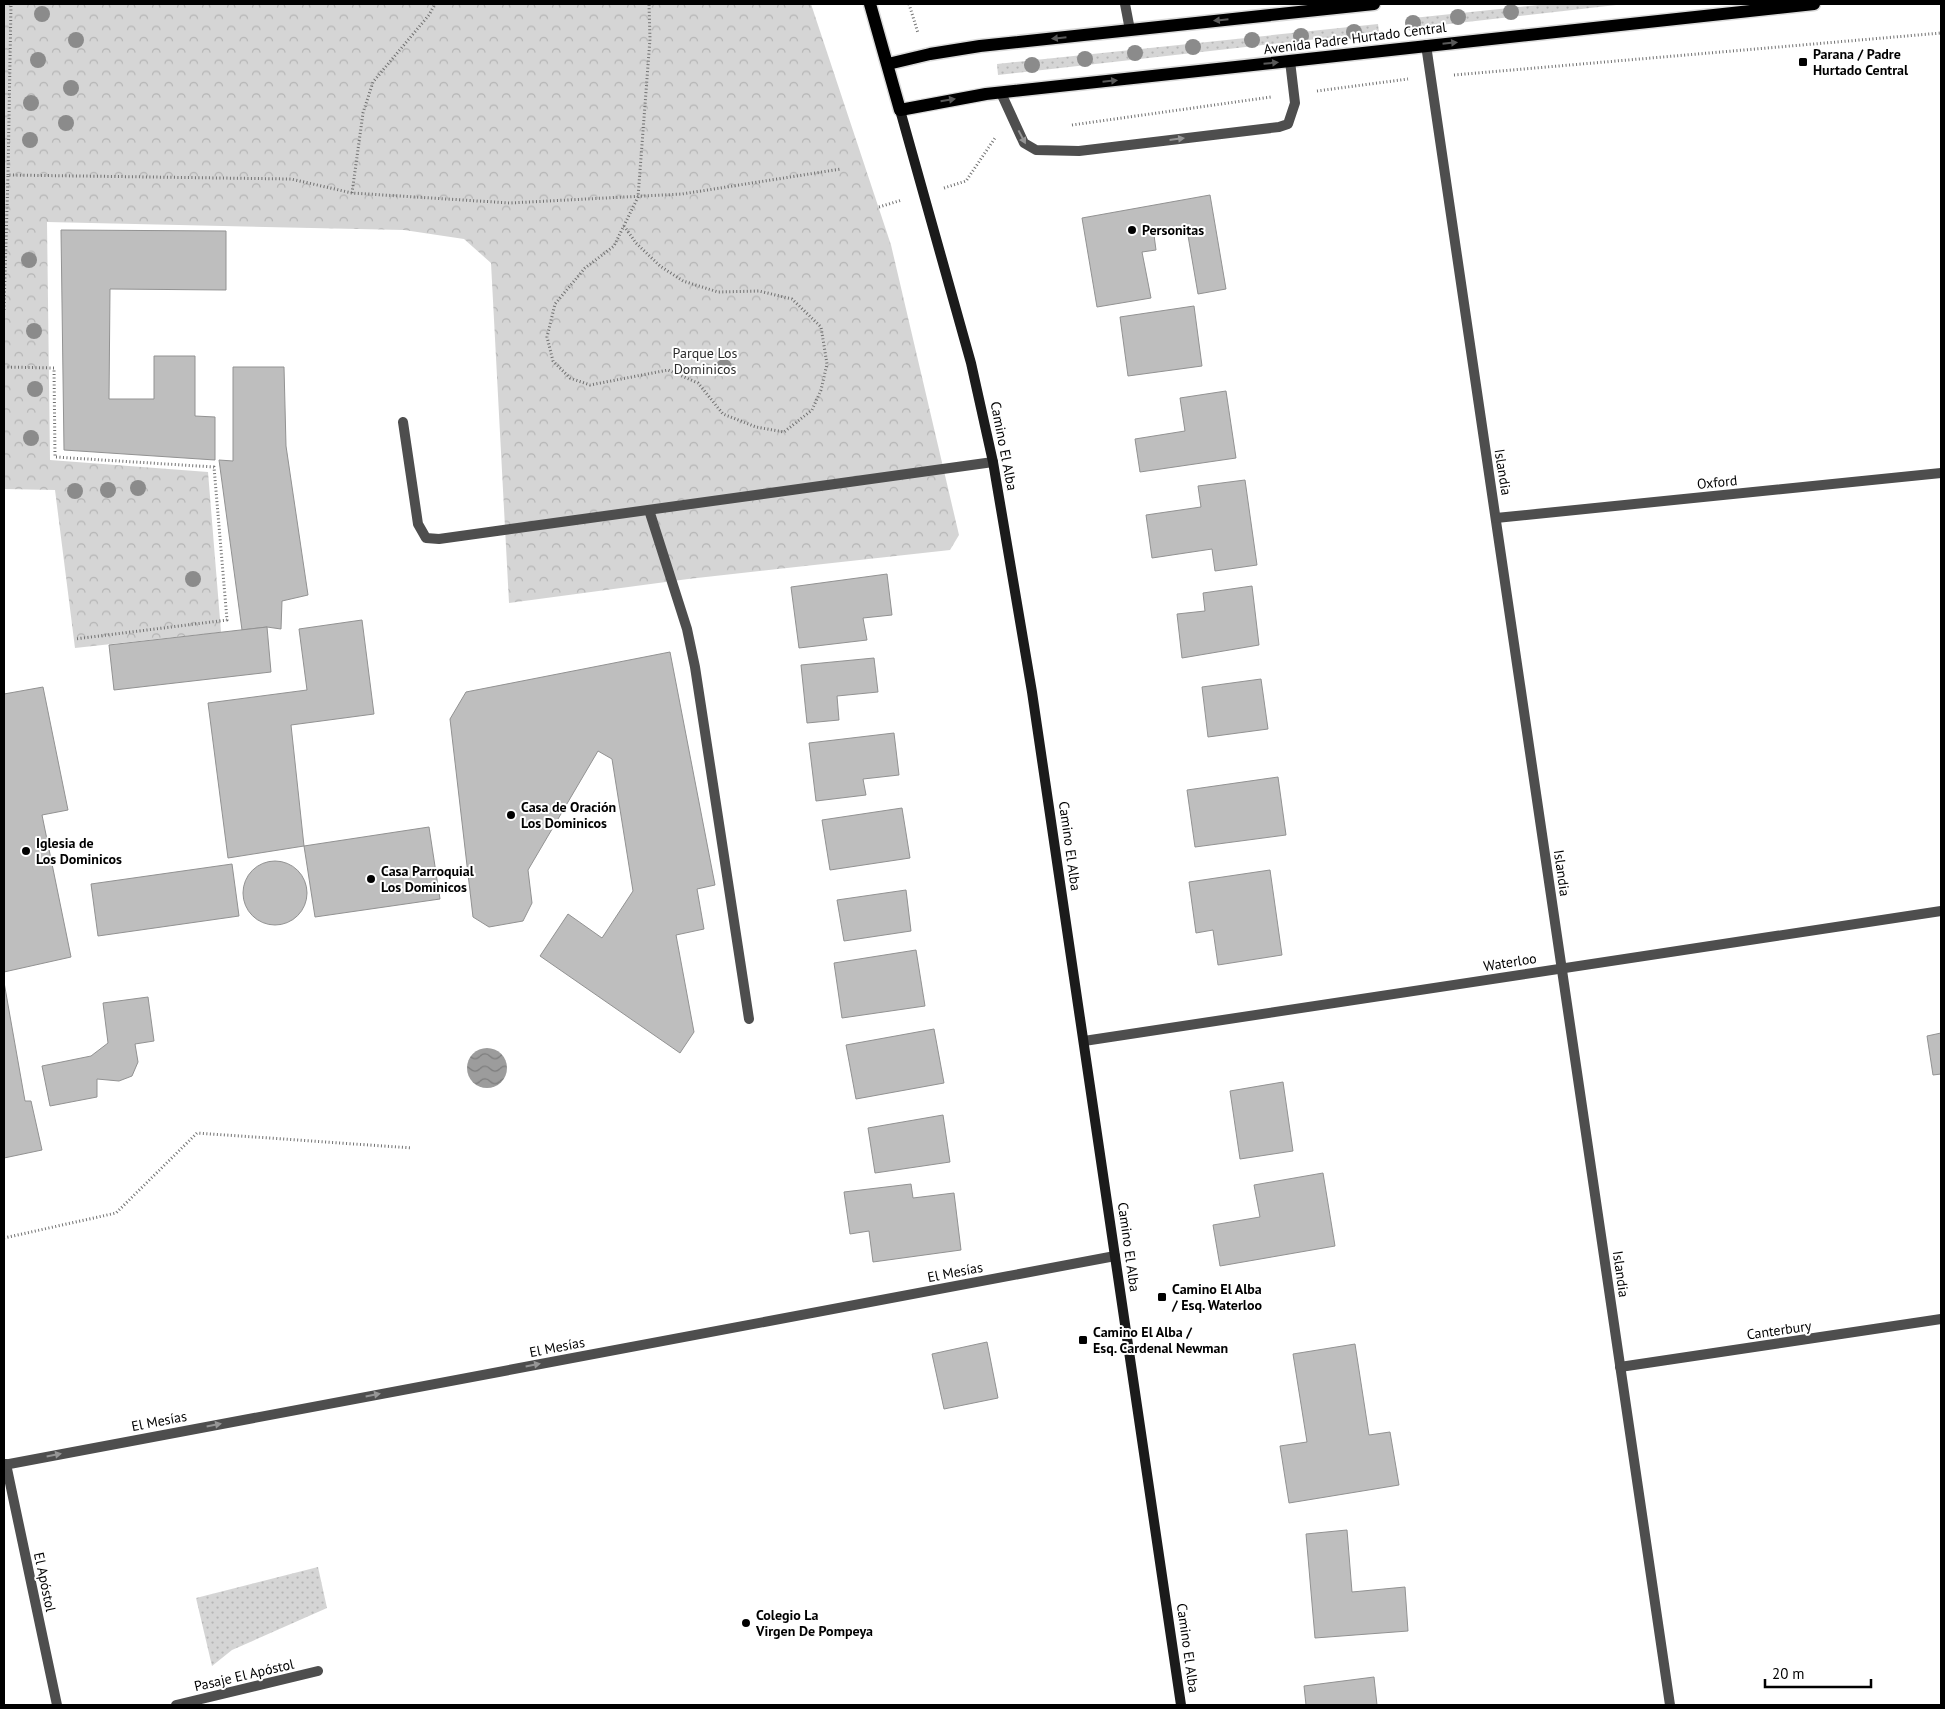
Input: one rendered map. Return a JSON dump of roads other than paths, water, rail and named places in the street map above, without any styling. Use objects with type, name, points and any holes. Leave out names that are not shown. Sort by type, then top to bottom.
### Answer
[{"type":"main road","name":"Camino El Alba","points":[[870,4],[971,363],[993,462],[1032,692],[1181,1705]]},
{"type":"main road","points":[[888,64],[930,54],[980,46],[1374,4]]},
{"type":"main road","name":"Avenida Padre Hurtado Central","points":[[900,110],[945,100],[1001,93],[1814,4]]},
{"type":"street","points":[[1126,4],[1130,30]]},
{"type":"street","name":"Islandia","points":[[1426,45],[1670,1705]]},
{"type":"street","points":[[1001,93],[1024,143],[1036,150],[1079,152],[1279,127],[1288,124],[1295,103],[1290,61]]},
{"type":"street","points":[[403,422],[418,524],[426,538],[439,540],[993,462]]},
{"type":"street","name":"Oxford","points":[[1496,518],[1941,473]]},
{"type":"street","points":[[649,510],[687,629],[749,1019]]},
{"type":"street","name":"Waterloo","points":[[1084,1041],[1941,911]]},
{"type":"street","name":"El Mesías","points":[[5,1464],[1115,1256]]},
{"type":"street","name":"Canterbury","points":[[1620,1367],[1941,1319]]},
{"type":"street","name":"El Apóstol","points":[[5,1464],[57,1705]]},
{"type":"street","name":"Pasaje El Apóstol","points":[[176,1705],[318,1671]]},
{"type":"water","points":[[487,1048],[498,1051],[504,1057],[507,1068],[504,1079],[498,1085],[487,1088],[476,1085],[470,1079],[467,1068],[470,1057],[476,1051]]},
{"type":"place","name":"Parana / Padre Hurtado Central","points":[[1803,62]]},
{"type":"place","name":"Personitas","points":[[1132,230]]},
{"type":"place","name":"Casa de Oración Los Dominicos","points":[[511,815]]},
{"type":"place","name":"Iglesia de Los Dominicos","points":[[26,851]]},
{"type":"place","name":"Casa Parroquial Los Dominicos","points":[[371,879]]},
{"type":"place","name":"Camino El Alba / Esq. Waterloo","points":[[1162,1297]]},
{"type":"place","name":"Camino El Alba / Esq. Cardenal Newman","points":[[1083,1340]]},
{"type":"place","name":"Colegio La Virgen De Pompeya","points":[[746,1623]]},
{"type":"park label","name":"Parque Los Dominicos","points":[[705,362]]}]
